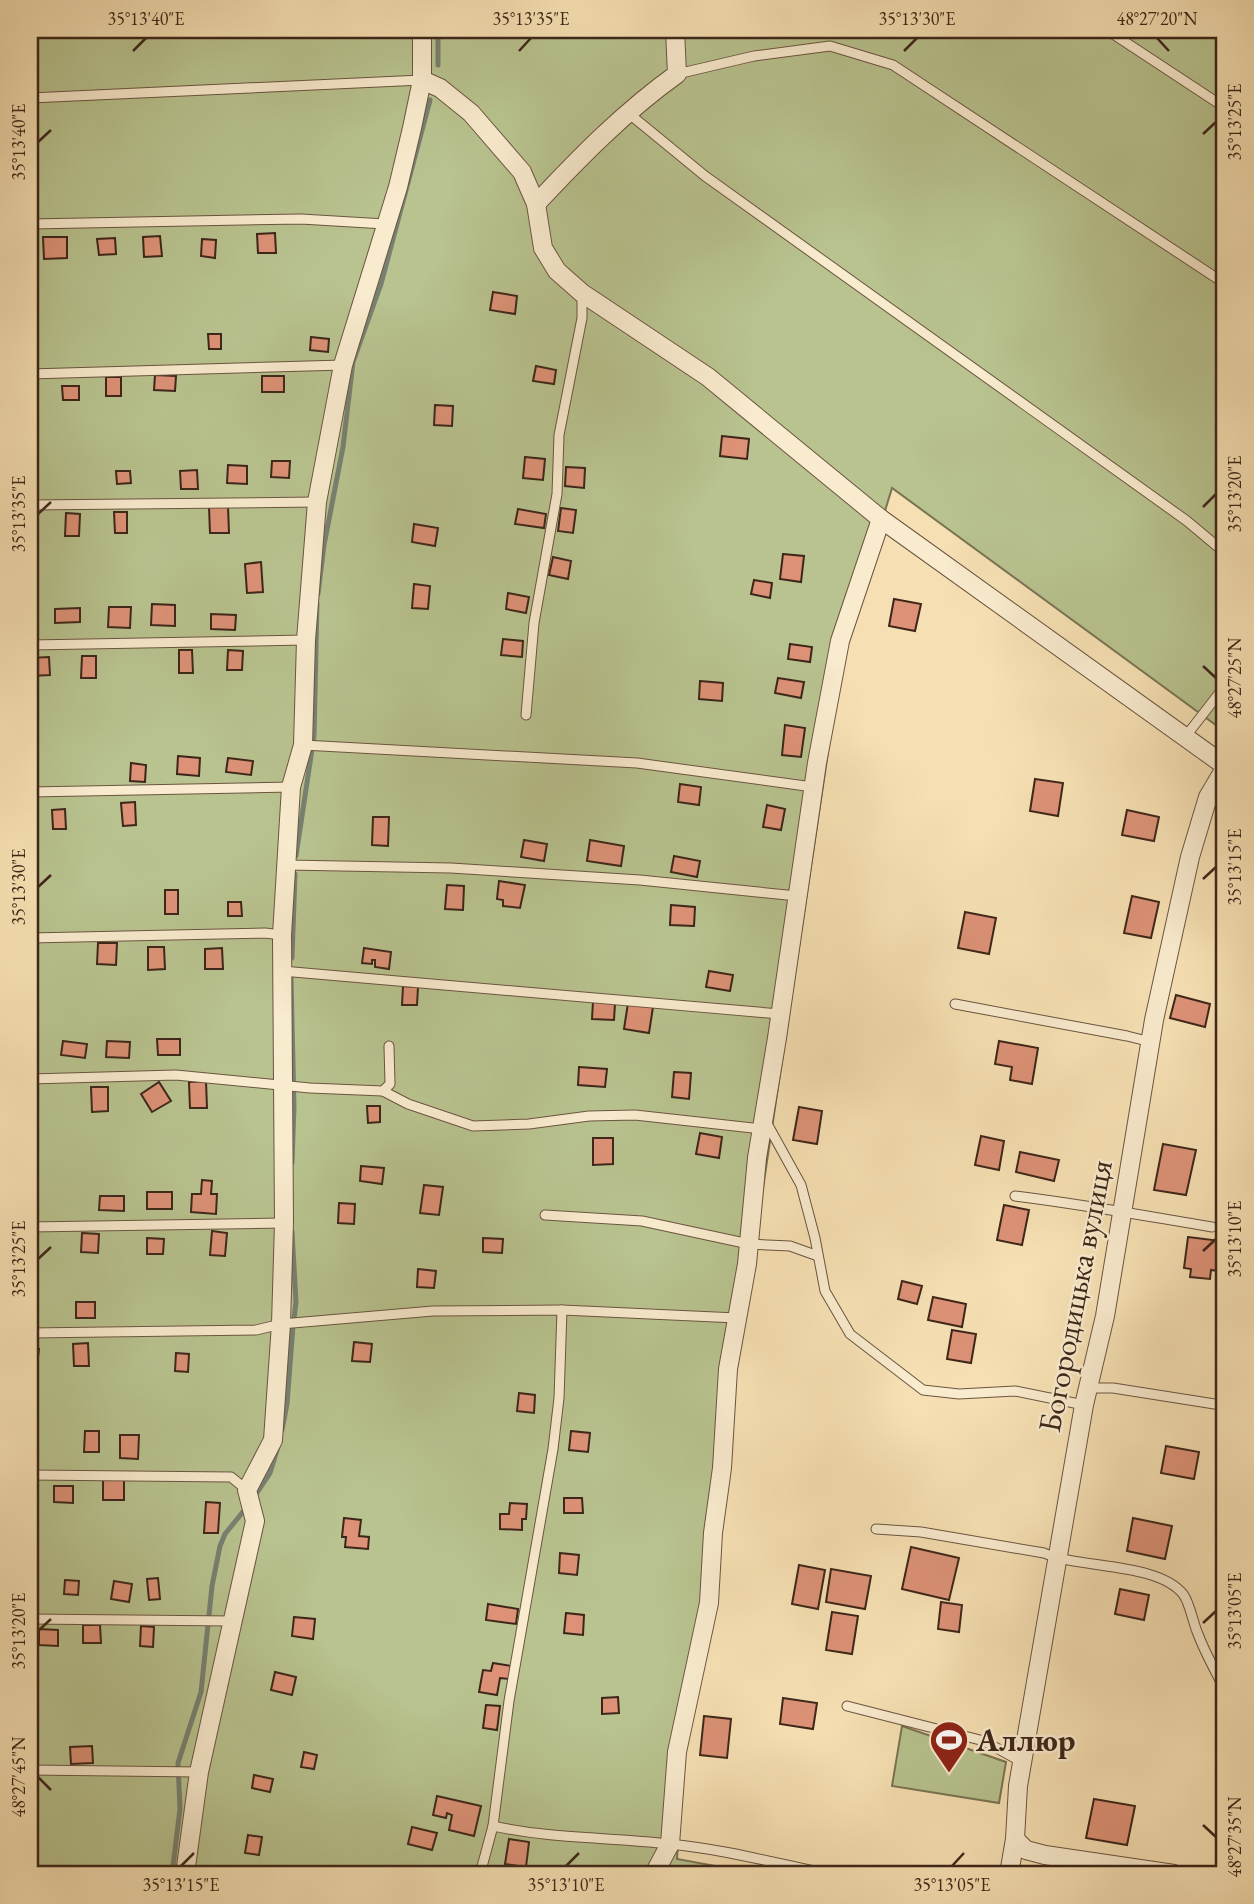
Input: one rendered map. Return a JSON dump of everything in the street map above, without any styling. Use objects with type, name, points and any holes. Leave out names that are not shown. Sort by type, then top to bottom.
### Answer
[{"type":"street","points":[[185,1874],[192,1772],[224,1621],[255,1521],[250,1497],[273,1440],[281,1324],[284,1223],[282,935],[285,865],[291,787],[309,746],[306,639],[317,502],[343,365],[398,187],[422,80],[422,30]]},
{"type":"street","points":[[536,204],[585,151],[627,112],[677,74],[676,30]]},
{"type":"street","points":[[422,80],[440,88],[471,113],[522,172],[536,204],[544,248],[557,271],[582,293],[708,377],[881,519],[1224,765]]},
{"type":"street","points":[[654,1874],[670,1844],[677,1752],[709,1603],[728,1369],[749,1244],[757,1158],[813,788],[840,641],[881,519]]},
{"type":"street","name":"Богородицька вулиця","points":[[1009,1874],[1022,1762],[1086,1397],[1105,1316],[1150,1042],[1190,857],[1208,797],[1224,771]]},
{"type":"street","points":[[1015,1839],[1027,1850],[1174,1874]]},
{"type":"lane","points":[[1107,30],[1224,107]]},
{"type":"lane","points":[[677,74],[754,56],[830,46],[893,65],[1224,283]]},
{"type":"lane","points":[[30,98],[422,80]]},
{"type":"lane","points":[[627,112],[705,176],[1187,521],[1224,552]]},
{"type":"lane","points":[[30,224],[301,219],[385,224]]},
{"type":"lane","points":[[526,715],[534,622],[557,494],[559,435],[582,318],[582,293]]},
{"type":"lane","points":[[30,374],[343,365]]},
{"type":"lane","points":[[30,505],[317,502]]},
{"type":"lane","points":[[30,645],[306,639]]},
{"type":"lane","points":[[1186,736],[1224,687]]},
{"type":"lane","points":[[309,746],[637,763],[813,788]]},
{"type":"lane","points":[[30,792],[291,787]]},
{"type":"lane","points":[[285,865],[451,868],[640,880],[797,896]]},
{"type":"lane","points":[[30,938],[265,933],[282,935]]},
{"type":"lane","points":[[282,971],[780,1014]]},
{"type":"lane","points":[[955,1004],[1150,1042]]},
{"type":"lane","points":[[383,1091],[390,1084],[389,1046]]},
{"type":"lane","points":[[30,1079],[176,1075],[301,1087],[383,1091],[408,1104],[473,1126],[529,1124],[589,1116],[635,1115],[762,1124],[801,1185],[825,1291],[850,1334],[923,1390],[959,1394],[1015,1391],[1086,1397],[1113,1388],[1221,1405]]},
{"type":"lane","points":[[1015,1196],[1074,1203],[1212,1227]]},
{"type":"lane","points":[[545,1215],[642,1221],[749,1244],[790,1246],[818,1256]]},
{"type":"lane","points":[[30,1227],[284,1223]]},
{"type":"lane","points":[[480,1874],[493,1826],[509,1701],[553,1449],[559,1398],[562,1310]]},
{"type":"lane","points":[[30,1332],[256,1330],[281,1324],[433,1311],[562,1310],[737,1318]]},
{"type":"lane","points":[[30,1475],[231,1476],[250,1497]]},
{"type":"lane","points":[[876,1529],[920,1532],[1044,1553],[1057,1559],[1120,1568],[1161,1578],[1183,1594],[1198,1637],[1224,1688]]},
{"type":"lane","points":[[30,1619],[224,1621]]},
{"type":"lane","points":[[847,1706],[984,1741],[1022,1762]]},
{"type":"lane","points":[[30,1770],[192,1772]]},
{"type":"lane","points":[[493,1826],[572,1838],[670,1844],[828,1874]]},
{"type":"lane","points":[[1075,1874],[1101,1864]]},
{"type":"green space","points":[[30,30],[1224,30],[1224,731],[892,488],[844,645],[688,1691],[677,1859],[759,1874],[30,1874]]},
{"type":"green space","name":"Аллюр","points":[[902,1726],[1006,1762],[999,1803],[892,1786]]},
{"type":"building","points":[[275,233],[276,253],[258,253],[257,234]]},
{"type":"building","points":[[160,236],[162,256],[144,257],[143,237]]},
{"type":"building","points":[[43,237],[67,237],[67,258],[44,259]]},
{"type":"building","points":[[115,238],[116,254],[99,255],[97,239]]},
{"type":"building","points":[[202,239],[216,240],[215,258],[201,256]]},
{"type":"building","points":[[493,292],[517,296],[515,314],[490,310]]},
{"type":"building","points":[[208,334],[221,334],[221,349],[209,349]]},
{"type":"building","points":[[311,337],[329,339],[328,352],[310,350]]},
{"type":"building","points":[[536,366],[556,370],[554,384],[533,381]]},
{"type":"building","points":[[155,375],[176,376],[175,391],[154,390]]},
{"type":"building","points":[[262,376],[284,376],[284,392],[262,392]]},
{"type":"building","points":[[106,377],[121,377],[121,396],[106,396]]},
{"type":"building","points":[[62,386],[79,386],[79,400],[63,400]]},
{"type":"building","points":[[435,405],[453,406],[452,426],[434,425]]},
{"type":"building","points":[[722,436],[749,439],[747,459],[720,456]]},
{"type":"building","points":[[525,457],[545,459],[543,480],[523,478]]},
{"type":"building","points":[[272,461],[290,461],[289,478],[271,477]]},
{"type":"building","points":[[228,465],[247,466],[247,484],[227,483]]},
{"type":"building","points":[[566,467],[585,468],[584,488],[565,486]]},
{"type":"building","points":[[197,470],[198,489],[181,489],[180,471]]},
{"type":"building","points":[[116,471],[130,471],[131,483],[117,484]]},
{"type":"building","points":[[228,506],[229,533],[210,533],[209,507]]},
{"type":"building","points":[[561,508],[576,510],[573,533],[558,531]]},
{"type":"building","points":[[518,509],[546,514],[544,528],[515,524]]},
{"type":"building","points":[[114,512],[127,512],[127,533],[115,533]]},
{"type":"building","points":[[66,513],[80,514],[79,536],[65,536]]},
{"type":"building","points":[[414,524],[438,528],[435,546],[412,542]]},
{"type":"building","points":[[783,554],[804,556],[801,582],[780,579]]},
{"type":"building","points":[[553,557],[571,561],[568,579],[549,575]]},
{"type":"building","points":[[261,562],[263,592],[247,593],[245,564]]},
{"type":"building","points":[[754,580],[772,583],[770,598],[751,594]]},
{"type":"building","points":[[414,584],[430,586],[428,609],[412,608]]},
{"type":"building","points":[[508,593],[529,597],[526,613],[506,609]]},
{"type":"building","points":[[894,599],[921,604],[915,631],[889,626]]},
{"type":"building","points":[[152,604],[175,605],[175,626],[151,625]]},
{"type":"building","points":[[109,607],[131,607],[130,628],[108,627]]},
{"type":"building","points":[[80,608],[80,622],[55,623],[55,609]]},
{"type":"building","points":[[211,614],[236,615],[235,630],[211,629]]},
{"type":"building","points":[[503,639],[523,641],[522,657],[501,655]]},
{"type":"building","points":[[790,644],[812,647],[810,662],[788,659]]},
{"type":"building","points":[[179,650],[192,650],[193,673],[179,673]]},
{"type":"building","points":[[228,650],[243,651],[242,670],[227,670]]},
{"type":"building","points":[[82,656],[96,656],[96,678],[81,678]]},
{"type":"building","points":[[49,657],[50,675],[30,676],[30,658]]},
{"type":"building","points":[[778,678],[804,682],[801,698],[775,693]]},
{"type":"building","points":[[700,681],[723,683],[722,701],[699,699]]},
{"type":"building","points":[[785,725],[805,728],[801,757],[782,755]]},
{"type":"building","points":[[178,756],[200,758],[199,776],[177,774]]},
{"type":"building","points":[[228,758],[253,761],[251,775],[226,772]]},
{"type":"building","points":[[131,763],[146,765],[145,782],[130,781]]},
{"type":"building","points":[[1035,779],[1063,783],[1058,816],[1030,811]]},
{"type":"building","points":[[680,784],[701,787],[699,805],[678,802]]},
{"type":"building","points":[[135,802],[136,825],[123,826],[121,803]]},
{"type":"building","points":[[767,805],[785,809],[781,830],[763,827]]},
{"type":"building","points":[[65,809],[66,829],[53,829],[52,810]]},
{"type":"building","points":[[1127,810],[1159,817],[1154,841],[1122,835]]},
{"type":"building","points":[[373,817],[389,817],[388,846],[372,845]]},
{"type":"building","points":[[524,840],[547,844],[544,861],[521,857]]},
{"type":"building","points":[[590,840],[624,846],[621,866],[587,861]]},
{"type":"building","points":[[674,856],[700,861],[697,877],[671,872]]},
{"type":"building","points":[[499,881],[525,885],[520,908],[503,906],[503,900],[497,899]]},
{"type":"building","points":[[447,885],[464,886],[463,910],[445,909]]},
{"type":"building","points":[[165,890],[178,890],[178,914],[165,914]]},
{"type":"building","points":[[30,892],[34,892],[36,917],[30,917]]},
{"type":"building","points":[[1132,896],[1159,902],[1151,938],[1124,933]]},
{"type":"building","points":[[228,902],[241,902],[242,916],[228,916]]},
{"type":"building","points":[[671,905],[695,907],[694,926],[670,925]]},
{"type":"building","points":[[965,912],[996,918],[989,954],[958,948]]},
{"type":"building","points":[[98,943],[117,943],[116,965],[97,964]]},
{"type":"building","points":[[148,947],[164,947],[165,969],[148,970]]},
{"type":"building","points":[[222,948],[223,969],[205,969],[205,949]]},
{"type":"building","points":[[364,948],[391,952],[389,969],[375,967],[375,960],[372,960],[372,964],[362,963]]},
{"type":"building","points":[[30,950],[36,951],[36,965],[30,965]]},
{"type":"building","points":[[709,971],[733,975],[730,991],[706,987]]},
{"type":"building","points":[[403,986],[418,987],[417,1005],[402,1005]]},
{"type":"building","points":[[1176,995],[1210,1004],[1205,1027],[1170,1018]]},
{"type":"building","points":[[593,1001],[615,1003],[614,1020],[592,1019]]},
{"type":"building","points":[[628,1003],[653,1007],[649,1033],[624,1029]]},
{"type":"building","points":[[157,1039],[180,1039],[180,1055],[158,1055]]},
{"type":"building","points":[[63,1041],[87,1044],[85,1058],[61,1055]]},
{"type":"building","points":[[107,1041],[130,1042],[129,1058],[106,1057]]},
{"type":"building","points":[[999,1041],[1038,1048],[1032,1084],[1010,1080],[1012,1067],[995,1064]]},
{"type":"building","points":[[579,1067],[607,1069],[605,1087],[578,1085]]},
{"type":"building","points":[[674,1072],[691,1073],[689,1099],[672,1097]]},
{"type":"building","points":[[206,1081],[207,1108],[190,1108],[189,1082]]},
{"type":"building","points":[[159,1082],[171,1101],[152,1112],[141,1094]]},
{"type":"building","points":[[91,1087],[108,1087],[108,1111],[92,1112]]},
{"type":"building","points":[[367,1106],[380,1106],[380,1122],[368,1123]]},
{"type":"building","points":[[799,1107],[822,1111],[817,1144],[793,1140]]},
{"type":"building","points":[[700,1133],[722,1137],[719,1158],[696,1154]]},
{"type":"building","points":[[981,1136],[1004,1141],[999,1170],[975,1165]]},
{"type":"building","points":[[593,1138],[613,1138],[613,1164],[593,1165]]},
{"type":"building","points":[[1163,1144],[1196,1150],[1186,1195],[1154,1190]]},
{"type":"building","points":[[1020,1152],[1059,1160],[1054,1181],[1016,1172]]},
{"type":"building","points":[[361,1166],[384,1168],[382,1184],[360,1181]]},
{"type":"building","points":[[202,1180],[212,1181],[211,1194],[217,1194],[216,1214],[191,1212],[192,1194],[201,1194]]},
{"type":"building","points":[[424,1185],[443,1187],[439,1215],[420,1213]]},
{"type":"building","points":[[147,1192],[172,1192],[172,1209],[147,1209]]},
{"type":"building","points":[[100,1196],[124,1196],[124,1211],[99,1210]]},
{"type":"building","points":[[339,1203],[355,1204],[354,1224],[338,1223]]},
{"type":"building","points":[[1004,1205],[1029,1210],[1022,1245],[997,1240]]},
{"type":"building","points":[[212,1231],[227,1233],[225,1256],[210,1255]]},
{"type":"building","points":[[82,1233],[99,1234],[98,1253],[81,1252]]},
{"type":"building","points":[[1188,1237],[1221,1241],[1218,1271],[1211,1270],[1210,1279],[1190,1277],[1191,1269],[1184,1268]]},
{"type":"building","points":[[147,1238],[164,1239],[163,1254],[147,1254]]},
{"type":"building","points":[[483,1238],[503,1239],[502,1253],[483,1252]]},
{"type":"building","points":[[418,1269],[436,1271],[434,1288],[417,1287]]},
{"type":"building","points":[[902,1281],[922,1286],[917,1304],[898,1299]]},
{"type":"building","points":[[933,1297],[966,1304],[962,1327],[928,1320]]},
{"type":"building","points":[[76,1302],[95,1302],[95,1318],[76,1318]]},
{"type":"building","points":[[952,1330],[976,1334],[971,1363],[947,1359]]},
{"type":"building","points":[[354,1342],[372,1344],[370,1362],[352,1361]]},
{"type":"building","points":[[88,1343],[89,1366],[74,1366],[73,1344]]},
{"type":"building","points":[[30,1348],[39,1349],[37,1366],[30,1365]]},
{"type":"building","points":[[176,1353],[189,1354],[188,1372],[175,1371]]},
{"type":"building","points":[[519,1393],[535,1395],[534,1413],[517,1411]]},
{"type":"building","points":[[85,1431],[99,1431],[99,1452],[84,1452]]},
{"type":"building","points":[[571,1431],[590,1433],[588,1452],[569,1450]]},
{"type":"building","points":[[120,1435],[139,1435],[138,1459],[120,1458]]},
{"type":"building","points":[[1166,1446],[1199,1452],[1194,1479],[1161,1473]]},
{"type":"building","points":[[103,1476],[124,1476],[124,1500],[103,1500]]},
{"type":"building","points":[[54,1486],[73,1486],[73,1503],[54,1502]]},
{"type":"building","points":[[564,1498],[582,1498],[583,1513],[564,1513]]},
{"type":"building","points":[[206,1502],[220,1503],[218,1533],[204,1533]]},
{"type":"building","points":[[510,1503],[527,1504],[522,1530],[500,1529],[500,1514],[509,1514]]},
{"type":"building","points":[[344,1518],[361,1520],[359,1536],[369,1537],[368,1549],[345,1547],[346,1537],[342,1537]]},
{"type":"building","points":[[1133,1518],[1172,1526],[1165,1559],[1127,1551]]},
{"type":"building","points":[[911,1547],[959,1558],[949,1600],[902,1589]]},
{"type":"building","points":[[560,1553],[579,1555],[577,1575],[559,1573]]},
{"type":"building","points":[[799,1565],[825,1570],[818,1609],[792,1604]]},
{"type":"building","points":[[831,1569],[871,1576],[865,1609],[826,1602]]},
{"type":"building","points":[[158,1578],[160,1599],[149,1600],[147,1579]]},
{"type":"building","points":[[65,1580],[79,1581],[78,1595],[64,1594]]},
{"type":"building","points":[[114,1581],[132,1584],[129,1602],[111,1599]]},
{"type":"building","points":[[1120,1589],[1149,1595],[1144,1620],[1115,1614]]},
{"type":"building","points":[[941,1602],[962,1605],[959,1632],[938,1629]]},
{"type":"building","points":[[488,1604],[518,1609],[516,1624],[486,1620]]},
{"type":"building","points":[[832,1612],[858,1616],[852,1654],[826,1650]]},
{"type":"building","points":[[566,1613],[584,1615],[583,1635],[564,1633]]},
{"type":"building","points":[[294,1617],[315,1619],[313,1639],[292,1636]]},
{"type":"building","points":[[83,1625],[100,1625],[101,1643],[83,1643]]},
{"type":"building","points":[[141,1626],[154,1627],[153,1647],[140,1646]]},
{"type":"building","points":[[39,1629],[58,1630],[58,1646],[39,1645]]},
{"type":"building","points":[[493,1663],[511,1666],[509,1679],[500,1678],[497,1695],[479,1692],[483,1670],[491,1671]]},
{"type":"building","points":[[275,1672],[296,1677],[292,1695],[271,1690]]},
{"type":"building","points":[[618,1697],[619,1713],[602,1714],[602,1698]]},
{"type":"building","points":[[783,1698],[817,1703],[813,1729],[780,1724]]},
{"type":"building","points":[[486,1705],[500,1706],[497,1730],[483,1728]]},
{"type":"building","points":[[704,1716],[731,1719],[727,1758],[700,1755]]},
{"type":"building","points":[[92,1746],[93,1763],[71,1764],[70,1747]]},
{"type":"building","points":[[304,1752],[317,1755],[314,1769],[301,1767]]},
{"type":"building","points":[[254,1775],[273,1779],[270,1792],[252,1788]]},
{"type":"building","points":[[30,1776],[36,1776],[36,1795],[30,1795]]},
{"type":"building","points":[[437,1796],[481,1806],[474,1836],[449,1830],[452,1815],[447,1813],[446,1818],[433,1815]]},
{"type":"building","points":[[1094,1799],[1135,1806],[1127,1845],[1086,1838]]},
{"type":"building","points":[[412,1827],[437,1833],[432,1850],[408,1844]]},
{"type":"building","points":[[248,1835],[262,1837],[259,1855],[245,1853]]},
{"type":"building","points":[[509,1839],[529,1842],[526,1867],[505,1864]]},
{"type":"waterway","points":[[438,30],[438,65]]},
{"type":"waterway","points":[[318,594],[324,545],[343,447],[353,362],[381,284],[430,100]]},
{"type":"waterway","points":[[296,856],[314,736],[317,603]]},
{"type":"waterway","points":[[292,958],[295,874]]},
{"type":"waterway","points":[[291,977],[294,1107],[292,1163]]},
{"type":"waterway","points":[[292,1232],[296,1302],[294,1319]]},
{"type":"waterway","points":[[282,1430],[287,1404],[293,1326]]},
{"type":"waterway","points":[[254,1497],[270,1473],[278,1447]]},
{"type":"waterway","points":[[172,1874],[180,1809],[178,1763],[201,1692],[212,1586],[220,1546],[225,1534],[246,1508]]},
{"type":"place","name":"Аллюр","points":[[949,1774]]}]
